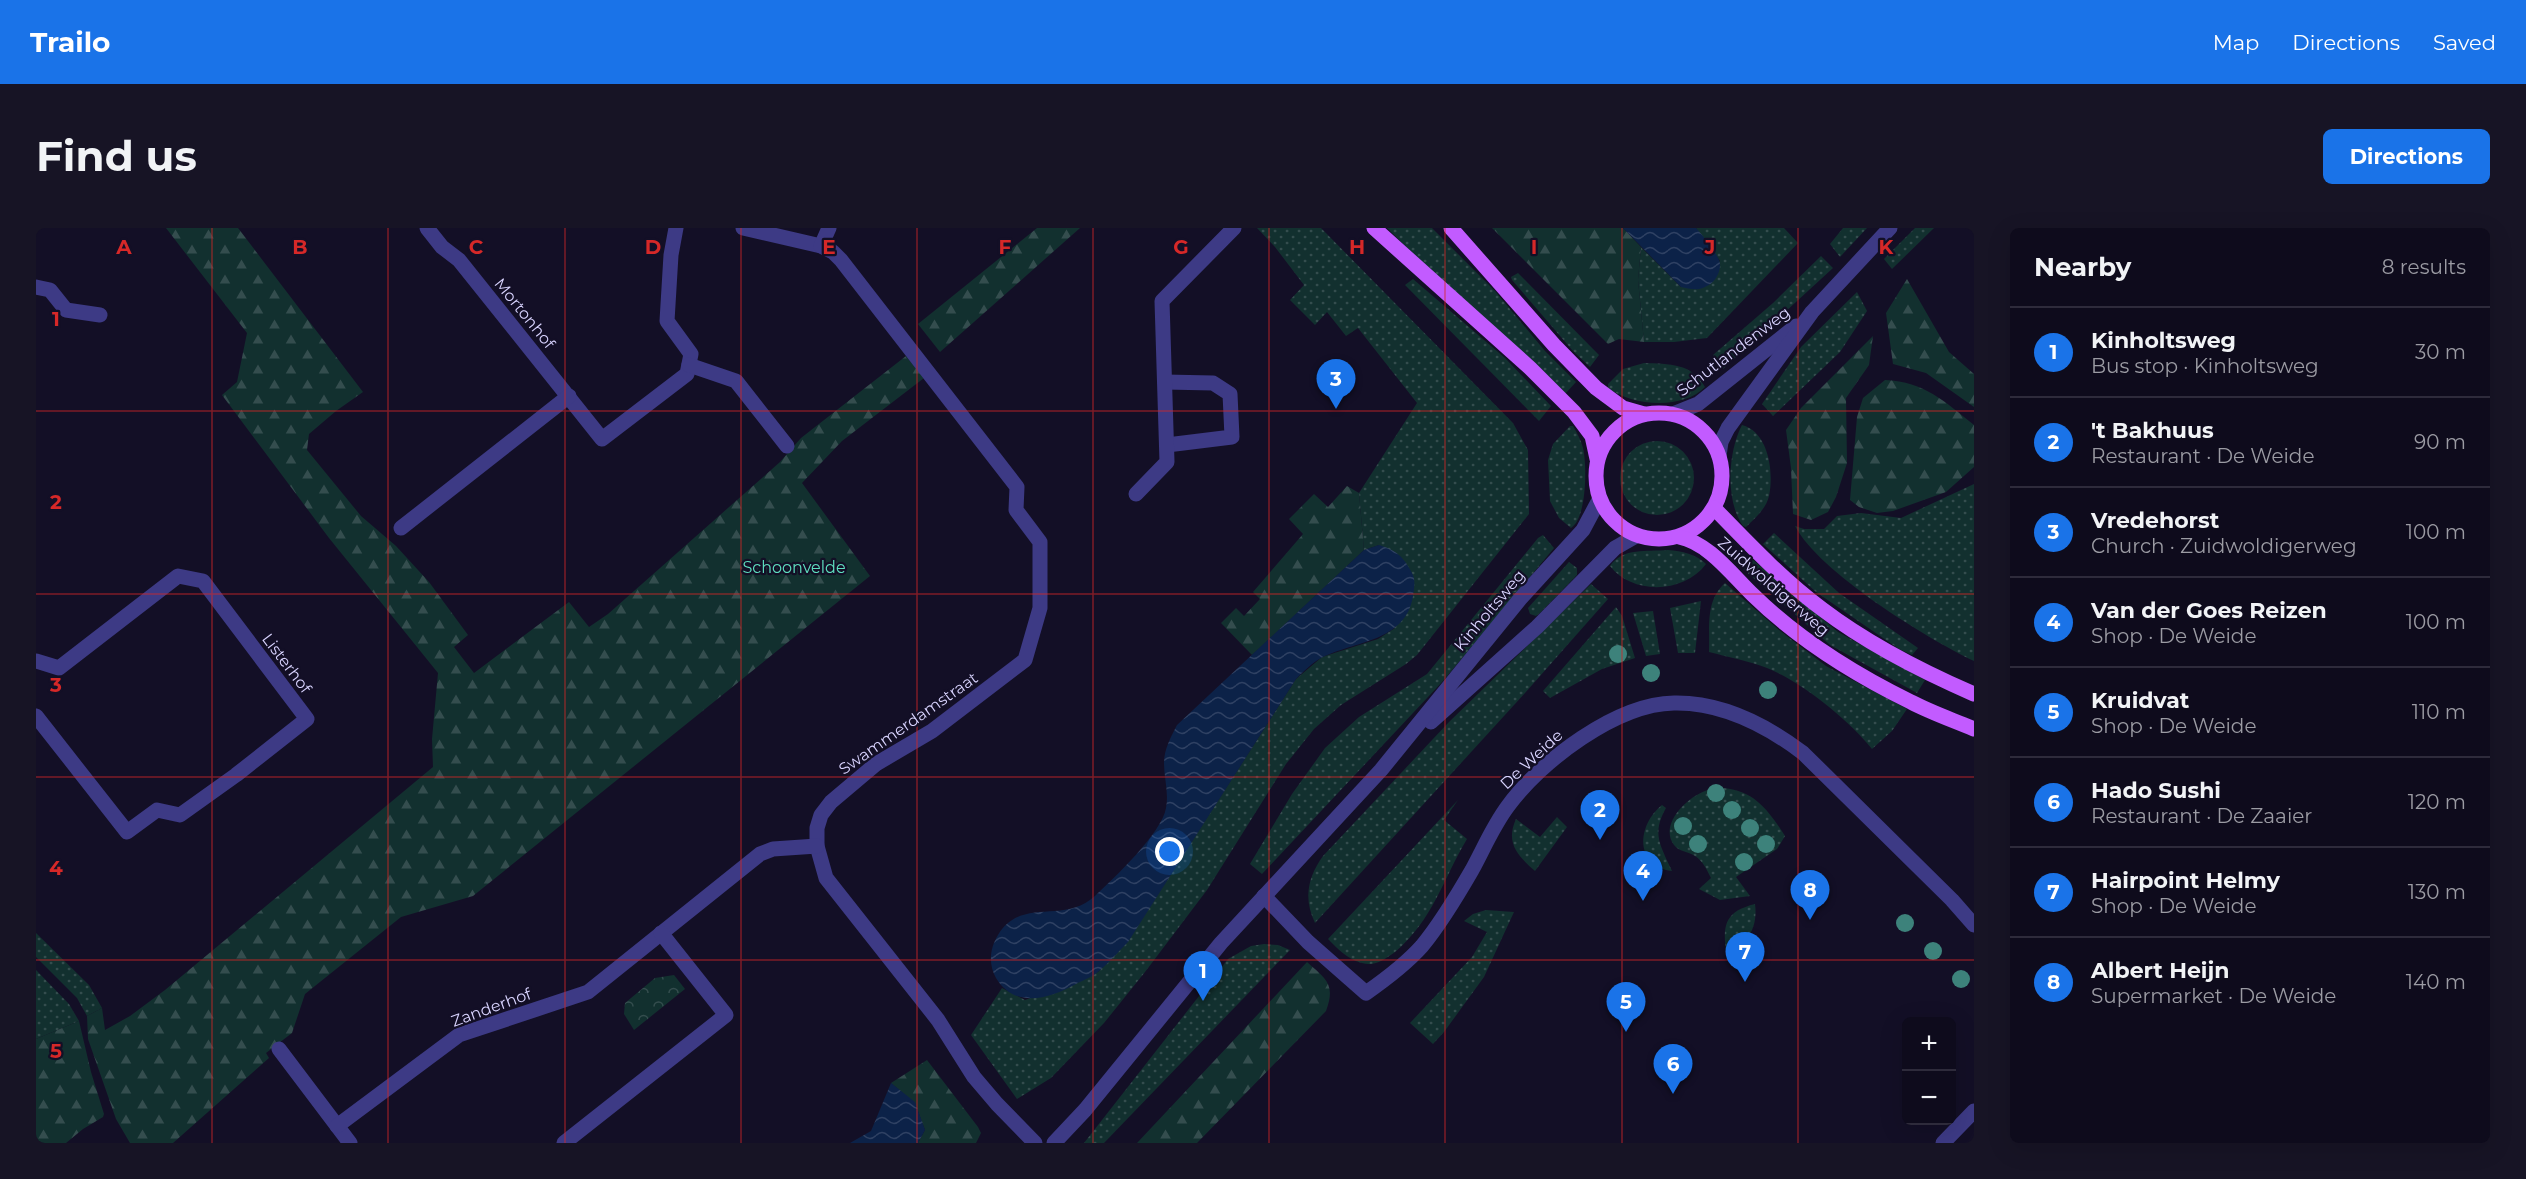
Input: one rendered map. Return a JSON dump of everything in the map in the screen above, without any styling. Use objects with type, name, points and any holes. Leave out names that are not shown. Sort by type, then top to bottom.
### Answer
[{"type":"main road","points":[[1374,228],[1530,368],[1574,412],[1592,436],[1597,459],[1595,479],[1599,500],[1608,515],[1621,527],[1636,536],[1650,540],[1679,537],[1699,526],[1714,508],[1721,483],[1719,456],[1712,441],[1688,420],[1673,414],[1644,414],[1623,408],[1596,388],[1554,345],[1451,228]]},
{"type":"main road","points":[[1597,459],[1607,439],[1623,423],[1644,414]]},
{"type":"main road","name":"Zuidwoldigerweg","points":[[1714,508],[1821,608],[1882,648],[1974,694]]},
{"type":"main road","name":"Zuidwoldigerweg","points":[[1679,537],[1686,538],[1702,548],[1763,605],[1818,649],[1862,678],[1913,704],[1974,729]]},
{"type":"street","name":"Mortonhof","points":[[427,228],[442,247],[459,260],[602,438],[687,374],[689,365]]},
{"type":"street","points":[[676,228],[667,321],[691,354],[689,365],[736,381],[787,446]]},
{"type":"street","name":"Swammerdamstraat","points":[[743,228],[821,246],[833,252],[841,260],[1017,487],[1016,510],[1040,542],[1040,608],[1025,660],[932,731],[876,764],[831,801],[821,815],[817,828],[817,846],[826,878],[938,1020],[974,1077],[1035,1143]]},
{"type":"street","points":[[821,246],[829,228]]},
{"type":"street","points":[[1136,494],[1167,462],[1162,300],[1234,228]]},
{"type":"street","name":"Schutlandenweg","points":[[1719,456],[1721,442],[1728,428],[1812,312],[1890,228]]},
{"type":"street","points":[[36,287],[50,290],[66,310],[100,315]]},
{"type":"street","name":"Schutlandenweg","points":[[1673,414],[1698,404],[1812,312]]},
{"type":"street","points":[[1165,382],[1213,383],[1230,394],[1232,437],[1167,445]]},
{"type":"street","points":[[401,528],[569,396]]},
{"type":"street","name":"Kinholtsweg","points":[[1381,770],[1520,599],[1583,530],[1599,500]]},
{"type":"street","name":"Kinholtsweg","points":[[1054,1143],[1085,1110],[1221,943],[1381,770],[1466,689],[1537,627],[1615,548],[1636,536]]},
{"type":"street","name":"Listerhof","points":[[36,662],[59,668],[178,576],[203,581],[307,719],[236,775],[180,815],[156,810],[127,832],[36,716]]},
{"type":"street","name":"De Weide","points":[[1264,896],[1308,942],[1366,993],[1421,948],[1451,906],[1494,826],[1509,804],[1540,772],[1564,750],[1611,722],[1647,708],[1674,702],[1730,713],[1756,723],[1796,747],[1847,794],[1974,925]]},
{"type":"street","name":"Zanderhof","points":[[338,1126],[459,1035],[588,992],[760,854],[773,849],[817,846]]},
{"type":"street","points":[[564,1143],[726,1014],[662,933]]},
{"type":"street","points":[[279,1049],[350,1143]]},
{"type":"street","points":[[1943,1143],[1974,1111]]},
{"type":"green space","name":"Schoonvelde","points":[[166,228],[238,228],[363,392],[309,434],[307,450],[361,516],[396,546],[429,582],[468,635],[454,647],[474,673],[569,602],[589,627],[608,614],[780,462],[801,438],[906,356],[924,378],[842,441],[802,483],[870,576],[473,896],[401,917],[305,994],[292,1033],[266,1053],[269,1058],[173,1143],[130,1143],[116,1119],[88,1039],[87,1016],[102,1008],[105,1030],[130,1016],[165,990],[433,767],[432,739],[438,673],[329,538],[222,395],[237,382],[247,333]]},
{"type":"green space","points":[[1037,228],[1080,228],[940,352],[918,324]]},
{"type":"green space","points":[[1257,228],[1321,228],[1513,423],[1528,450],[1529,514],[1417,655],[1341,705],[1314,729],[1286,764],[1207,890],[1145,972],[1104,1023],[1051,1078],[1017,1099],[971,1035],[1002,988],[1025,1000],[1098,972],[1128,941],[1296,679],[1322,657],[1378,639],[1395,628],[1379,545],[1364,550],[1359,493],[1417,403],[1358,328],[1346,336],[1327,312],[1315,325],[1290,300],[1304,285],[1275,247]]},
{"type":"green space","points":[[1387,228],[1432,228],[1495,291],[1545,351],[1576,382],[1565,394],[1443,283]]},
{"type":"green space","points":[[1492,228],[1623,228],[1641,247],[1638,280],[1644,342],[1619,339],[1608,344]]},
{"type":"green space","points":[[1696,228],[1784,228],[1798,243],[1707,338],[1674,342],[1644,342],[1638,280],[1641,247],[1681,287],[1720,261]]},
{"type":"green space","points":[[1843,228],[1867,228],[1840,257],[1830,244]]},
{"type":"green space","points":[[1915,228],[1934,228],[1892,269],[1884,259]]},
{"type":"green space","points":[[1821,256],[1833,268],[1723,369],[1713,355],[1773,303]]},
{"type":"green space","points":[[1518,273],[1599,355],[1590,367],[1573,351],[1512,280],[1511,277]]},
{"type":"green space","points":[[1413,279],[1505,358],[1551,406],[1539,421],[1405,285]]},
{"type":"green space","points":[[1907,279],[1949,352],[1974,374],[1974,407],[1926,373],[1893,364],[1886,313]]},
{"type":"green space","points":[[1857,292],[1867,311],[1840,352],[1773,416],[1762,404],[1801,347]]},
{"type":"green space","points":[[1873,336],[1869,365],[1846,398],[1847,463],[1836,497],[1828,512],[1811,520],[1793,514],[1791,468],[1786,430],[1801,408]]},
{"type":"green space","points":[[1644,363],[1679,366],[1687,369],[1700,379],[1705,387],[1684,399],[1657,403],[1630,399],[1608,388],[1608,384],[1623,369]]},
{"type":"green space","points":[[1885,380],[1912,384],[1933,394],[1974,425],[1974,467],[1946,492],[1893,511],[1877,513],[1859,507],[1850,500],[1857,417],[1863,398]]},
{"type":"green space","points":[[1742,425],[1751,429],[1764,444],[1771,476],[1769,496],[1765,505],[1746,527],[1737,516],[1730,476],[1734,448]]},
{"type":"green space","points":[[1570,426],[1573,426],[1582,445],[1585,478],[1580,514],[1571,528],[1559,518],[1550,501],[1548,460],[1553,444]]},
{"type":"green space","points":[[1657,441],[1678,447],[1688,457],[1694,478],[1688,499],[1678,509],[1657,515],[1636,509],[1626,499],[1620,478],[1626,457],[1636,447]]},
{"type":"green space","points":[[1974,484],[1974,661],[1929,637],[1850,583],[1826,563],[1795,526],[1804,529],[1824,529],[1837,516],[1861,513],[1901,518]]},
{"type":"green space","points":[[1347,486],[1359,493],[1364,550],[1252,655],[1221,623],[1236,608],[1244,616],[1260,599],[1253,592],[1303,534],[1289,519],[1314,494],[1328,507]]},
{"type":"green space","points":[[1774,533],[1839,593],[1918,648],[1912,655],[1899,649],[1816,592],[1763,544]]},
{"type":"green space","points":[[1543,535],[1554,548],[1443,681],[1262,874],[1250,864],[1292,794],[1325,748],[1359,717],[1427,674],[1538,538]]},
{"type":"green space","points":[[1668,550],[1688,554],[1706,564],[1685,581],[1658,587],[1631,582],[1610,566],[1615,560],[1629,553]]},
{"type":"green space","points":[[1753,560],[1838,632],[1925,680],[1917,693],[1830,645],[1743,569]]},
{"type":"green space","points":[[1569,562],[1577,568],[1577,575],[1540,613],[1536,616],[1530,614],[1528,608]]},
{"type":"green space","points":[[1725,583],[1779,630],[1826,666],[1907,709],[1892,731],[1872,749],[1838,714],[1795,682],[1781,674],[1746,661],[1709,652],[1711,606]]},
{"type":"green space","points":[[1591,584],[1608,599],[1315,923],[1308,896],[1314,872],[1323,856],[1449,722]]},
{"type":"green space","points":[[1701,601],[1695,653],[1678,653],[1670,608]]},
{"type":"green space","points":[[1616,607],[1622,616],[1635,658],[1602,669],[1550,698],[1543,691]]},
{"type":"green space","points":[[1653,611],[1660,654],[1646,656],[1633,613]]},
{"type":"green space","points":[[1724,788],[1753,798],[1773,818],[1785,836],[1777,849],[1736,877],[1750,896],[1720,900],[1699,889],[1711,878],[1698,858],[1674,845],[1670,837],[1670,829],[1677,813],[1690,800],[1705,791]]},
{"type":"green space","points":[[1458,800],[1444,820],[1467,839],[1428,913],[1408,940],[1380,962],[1371,964],[1357,961],[1339,950],[1328,939]]},
{"type":"green space","points":[[1662,805],[1666,808],[1659,825],[1659,840],[1672,871],[1660,868],[1651,861],[1643,844],[1648,823]]},
{"type":"green space","points":[[1557,817],[1567,827],[1535,871],[1523,860],[1515,848],[1512,835],[1516,819],[1540,837]]},
{"type":"green space","points":[[1755,904],[1755,919],[1750,933],[1741,944],[1726,950],[1725,932],[1729,919],[1738,910]]},
{"type":"green space","points":[[1486,910],[1514,912],[1484,977],[1433,1044],[1410,1023],[1472,957],[1487,932],[1464,921],[1473,914]]},
{"type":"green space","points":[[36,933],[89,985],[102,1008],[87,1016],[77,998],[36,957]]},
{"type":"green space","points":[[1278,945],[1290,950],[1104,1143],[1084,1143],[1228,959],[1251,946]]},
{"type":"green space","points":[[1307,962],[1324,978],[1329,988],[1329,1002],[1326,1011],[1197,1143],[1137,1143]]},
{"type":"green space","points":[[36,970],[69,1004],[79,1021],[36,1039]]},
{"type":"green space","points":[[674,975],[685,989],[634,1030],[624,1014],[625,1003],[655,978]]},
{"type":"green space","points":[[79,1021],[103,1117],[66,1143],[36,1143],[36,1039]]},
{"type":"green space","points":[[927,1060],[978,1127],[981,1133],[976,1143],[918,1143],[925,1130],[915,1103],[891,1083]]},
{"type":"water","points":[[1623,228],[1696,228],[1712,247],[1719,260],[1720,268],[1717,276],[1712,283],[1702,288],[1681,287]]},
{"type":"water","points":[[1379,545],[1399,555],[1413,576],[1413,596],[1408,611],[1400,623],[1377,638],[1321,658],[1296,679],[1128,942],[1103,968],[1066,989],[1044,997],[1023,997],[1004,988],[993,973],[991,956],[995,940],[1008,923],[1031,913],[1070,909],[1083,904],[1095,896],[1125,867],[1147,842],[1163,818],[1167,797],[1164,758],[1177,725],[1364,550]]},
{"type":"water","points":[[891,1083],[915,1102],[925,1130],[918,1143],[850,1143],[871,1131]]},
{"type":"place","name":"Vredehorst","points":[[1336,409]]},
{"type":"place","name":"'t Bakhuus","points":[[1600,840]]},
{"type":"place","name":"Van der Goes Reizen","points":[[1643,901]]},
{"type":"place","name":"Albert Heijn","points":[[1810,920]]},
{"type":"place","name":"Hairpoint Helmy","points":[[1745,982]]},
{"type":"place","name":"Kinholtsweg","points":[[1203,1001]]},
{"type":"place","name":"Kruidvat","points":[[1626,1032]]},
{"type":"place","name":"Hado Sushi","points":[[1673,1094]]}]
